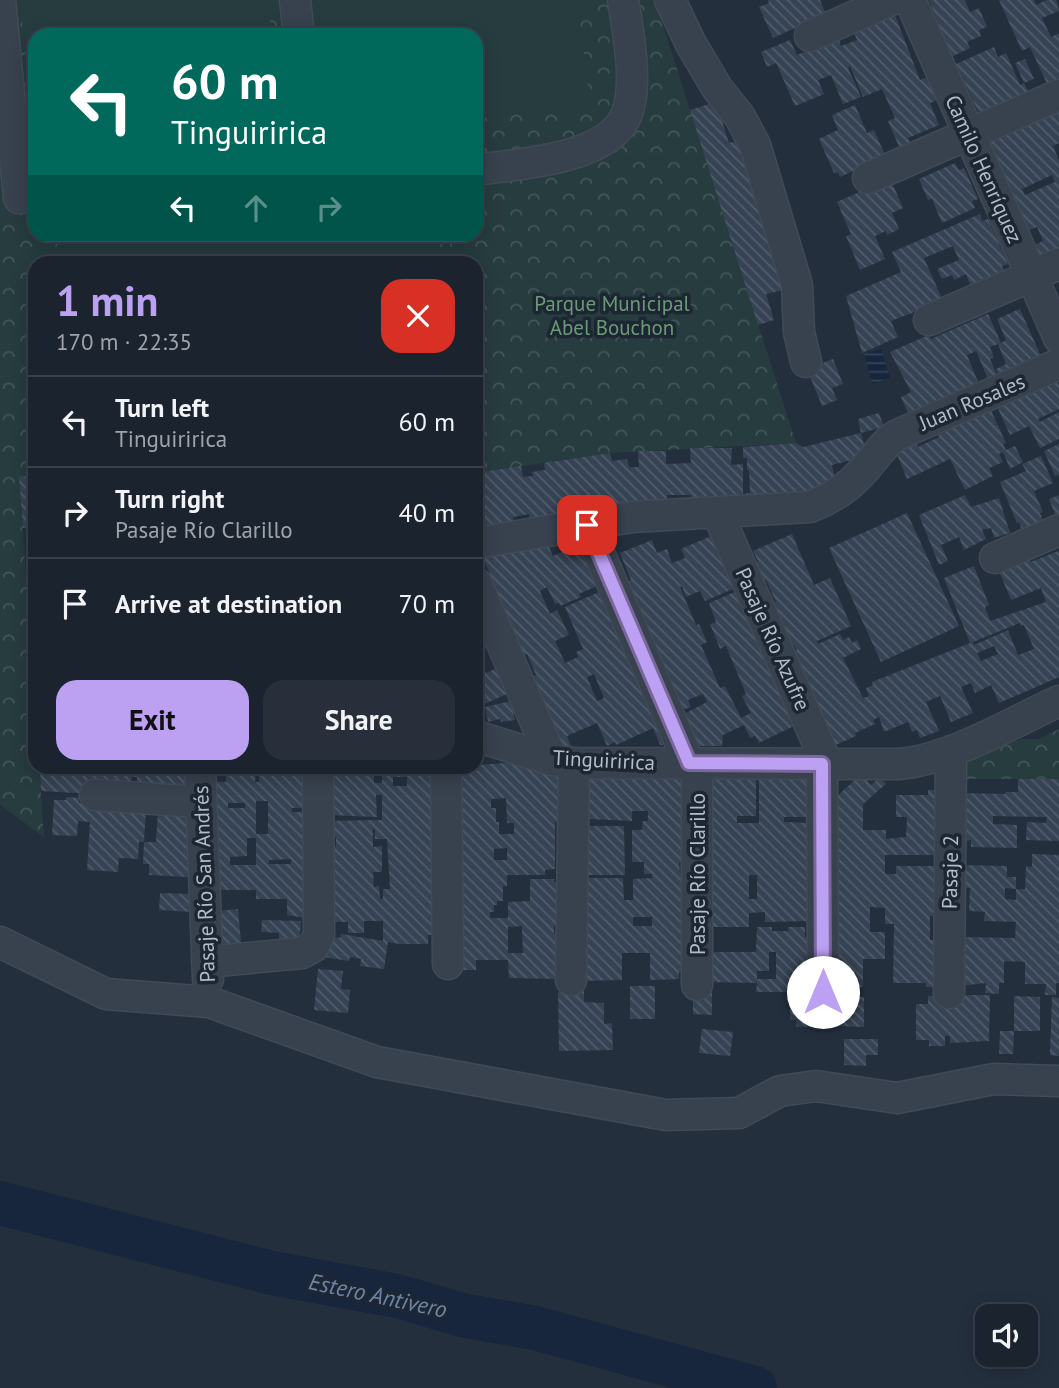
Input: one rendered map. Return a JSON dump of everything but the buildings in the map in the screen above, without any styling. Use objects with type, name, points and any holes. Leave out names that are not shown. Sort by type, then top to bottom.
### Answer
[{"type":"street","points":[[0,0],[19,198],[28,197]]},
{"type":"street","points":[[296,0],[298,28]]},
{"type":"street","points":[[483,169],[567,156],[602,141],[623,123],[631,98],[631,51],[623,0]]},
{"type":"street","points":[[670,0],[691,44],[717,88],[740,117],[755,145],[797,285],[799,332],[806,362]]},
{"type":"street","points":[[810,36],[891,0]]},
{"type":"street","name":"Camilo Henríquez","points":[[910,0],[1059,338]]},
{"type":"street","points":[[868,178],[1059,95]]},
{"type":"street","points":[[929,320],[1059,264]]},
{"type":"street","name":"Juan Rosales","points":[[718,514],[810,507],[831,498],[849,486],[887,441],[1059,364]]},
{"type":"street","points":[[483,542],[658,515],[718,514]]},
{"type":"street","name":"Pasaje Río Azufre","points":[[718,514],[825,764],[823,992]]},
{"type":"street","name":"Pasaje Río Clarillo","points":[[587,525],[693,763],[697,985]]},
{"type":"street","points":[[995,558],[1059,530]]},
{"type":"street","points":[[483,597],[563,761],[571,980]]},
{"type":"street","name":"Tinguiririca","points":[[483,738],[563,761],[914,763],[951,751],[1059,701]]},
{"type":"street","name":"Pasaje 2","points":[[949,993],[951,751]]},
{"type":"street","name":"Pasaje Río San Andrés","points":[[200,774],[209,1002]]},
{"type":"street","points":[[207,962],[302,953],[313,947],[319,935],[318,774]]},
{"type":"street","points":[[446,774],[448,964]]},
{"type":"street","points":[[95,795],[200,802]]},
{"type":"street","points":[[0,942],[106,994],[209,1002],[377,1062],[666,1115],[739,1113],[780,1091],[816,1086],[897,1098],[994,1079],[1059,1081]]},
{"type":"green space","name":"Parque Municipal Abel Bouchon","points":[[0,0],[655,0],[796,443],[610,453],[483,472],[483,256],[28,256],[28,477],[19,476],[28,605],[28,774],[40,774],[44,837],[0,805]]},
{"type":"green space","points":[[20,0],[268,0],[270,28],[28,28],[28,73]]},
{"type":"green space","points":[[311,0],[577,0],[590,103],[483,118],[483,28],[314,28]]},
{"type":"green space","points":[[65,242],[439,242],[440,256],[66,256]]},
{"type":"green space","points":[[1059,729],[1059,779],[962,779],[962,764],[1021,739],[1039,739]]},
{"type":"water","points":[[881,349],[890,378],[872,384],[864,354]]},
{"type":"waterway","name":"Estero Antivero","points":[[0,1203],[272,1273],[397,1296],[462,1315],[535,1328],[755,1388]]},
{"type":"route","points":[[587,525],[689,763],[822,764],[823,992]]}]
